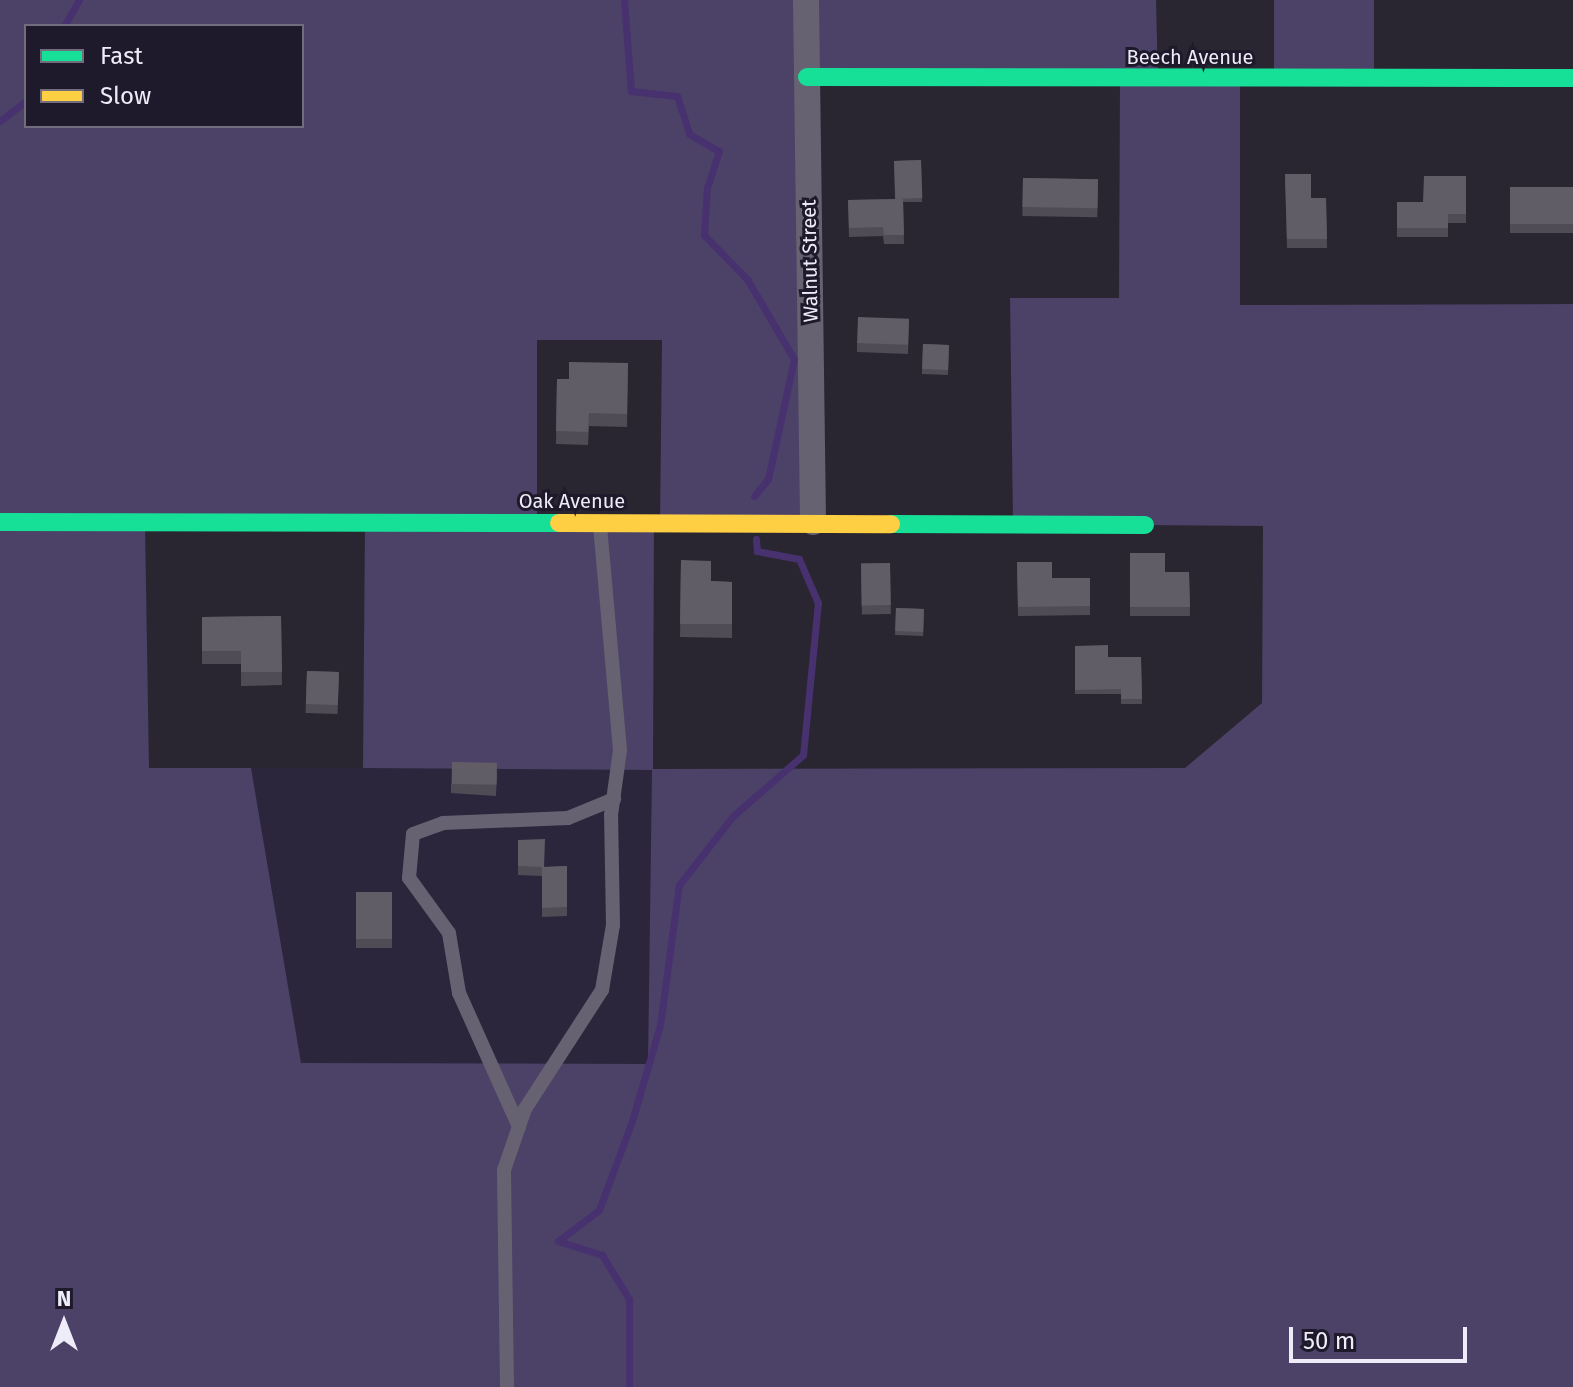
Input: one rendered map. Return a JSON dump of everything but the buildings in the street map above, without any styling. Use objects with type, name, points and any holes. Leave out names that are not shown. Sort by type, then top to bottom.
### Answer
[{"type":"street","name":"Walnut Street","points":[[806,0],[813,522]]},
{"type":"street","name":"Beech Avenue","points":[[807,77],[1573,78]]},
{"type":"street","name":"Oak Avenue","points":[[0,522],[1145,525]]},
{"type":"lane","points":[[507,1387],[504,1170],[519,1127],[602,990],[613,925],[614,799],[620,750],[600,523]]},
{"type":"lane","points":[[519,1127],[459,993],[449,933],[409,878],[413,834],[443,823],[568,818],[614,799]]},
{"type":"shaded area","points":[[0,0],[1156,0],[1158,79],[1240,79],[1240,305],[1573,304],[1573,1387],[0,1387]],"holes":[[[807,77],[1120,79],[1119,298],[1010,298],[1013,524],[1263,526],[1262,703],[1185,768],[653,769],[654,523],[537,523],[537,340],[662,340],[660,523],[813,522]],[[145,523],[365,523],[363,768],[652,770],[648,1064],[301,1063],[251,768],[149,768]]]},
{"type":"shaded area","points":[[1274,0],[1374,0],[1374,78],[1274,78]]},
{"type":"shaded area","points":[[251,768],[653,768],[653,1067],[251,1067]]},
{"type":"waterway","points":[[65,24],[79,0]]},
{"type":"waterway","points":[[624,0],[631,91],[677,96],[689,134],[719,151],[707,188],[704,235],[747,279],[794,359],[768,479],[754,496]]},
{"type":"waterway","points":[[0,121],[24,103]]},
{"type":"waterway","points":[[629,1387],[629,1299],[602,1255],[558,1241],[599,1210],[632,1121],[660,1025],[679,885],[733,816],[803,755],[818,603],[799,559],[757,551],[756,539]]},
{"type":"traffic: fast","points":[[807,77],[1573,78]]},
{"type":"traffic: fast","points":[[0,522],[559,523]]},
{"type":"traffic: fast","points":[[891,524],[1145,525]]},
{"type":"traffic: slow","points":[[559,523],[891,524]]}]
